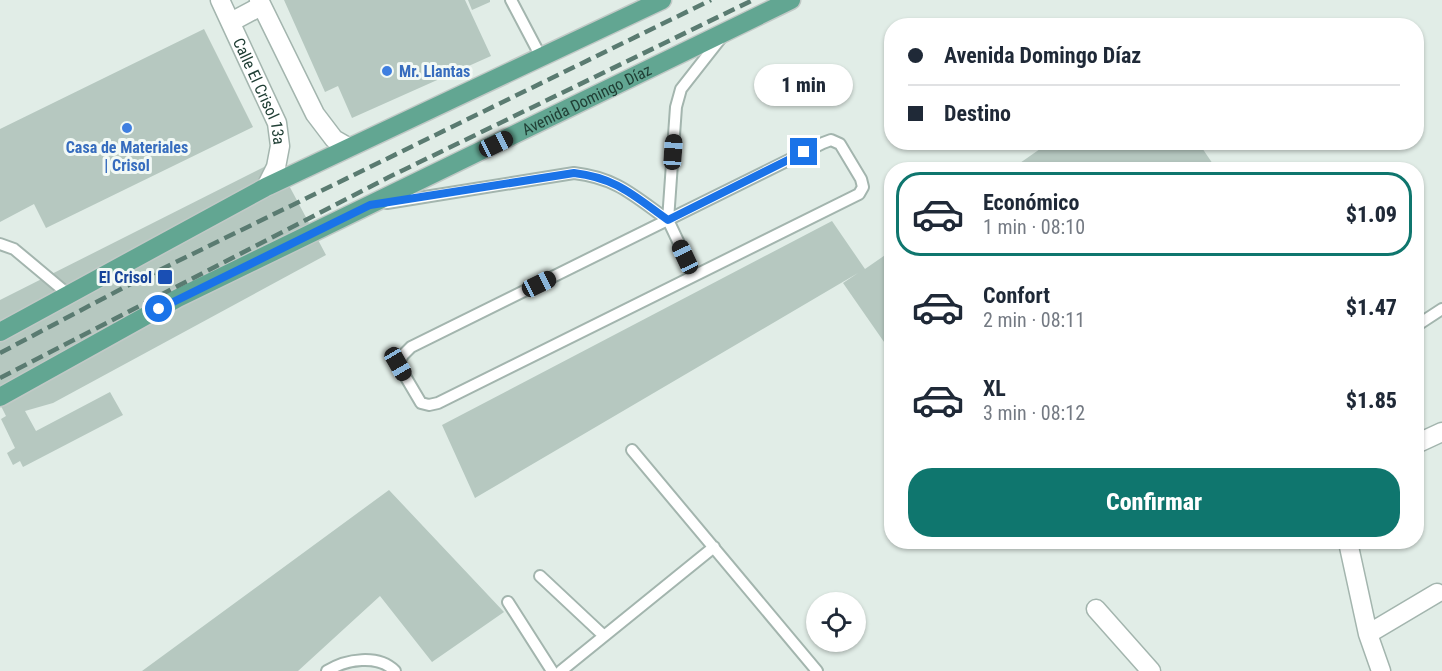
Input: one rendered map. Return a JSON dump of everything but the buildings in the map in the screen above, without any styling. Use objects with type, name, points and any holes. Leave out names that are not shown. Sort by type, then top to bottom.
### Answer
[{"type":"main road","points":[[0,332],[266,187],[541,57],[634,5],[662,0]]},
{"type":"main road","name":"Avenida Domingo Díaz","points":[[0,397],[178,298],[791,0]]},
{"type":"street","name":"Calle El Crisol 13a","points":[[220,0],[277,123],[280,146],[276,167],[266,187]]},
{"type":"street","points":[[231,22],[260,3],[315,114],[334,139],[348,147]]},
{"type":"street","points":[[1424,440],[1442,432]]},
{"type":"street","points":[[1350,549],[1368,634],[1381,671]]},
{"type":"street","points":[[1368,634],[1437,593]]},
{"type":"street","points":[[1096,609],[1151,671]]},
{"type":"lane","points":[[511,0],[541,57]]},
{"type":"lane","points":[[668,220],[676,107],[681,88],[726,32]]},
{"type":"lane","points":[[831,140],[840,144],[861,178],[863,186],[859,194],[438,403],[429,405],[421,403],[398,364],[411,347],[668,220],[831,140]]},
{"type":"lane","points":[[370,205],[574,173],[595,175],[616,183],[668,220],[694,275]]},
{"type":"lane","points":[[0,244],[14,249],[69,295]]},
{"type":"lane","points":[[1424,321],[1442,309]]},
{"type":"lane","points":[[632,450],[818,671]]},
{"type":"lane","points":[[561,671],[714,547]]},
{"type":"lane","points":[[540,576],[603,635]]},
{"type":"lane","points":[[508,602],[552,671]]},
{"type":"lane","points":[[327,671],[360,659],[389,665],[395,671]]},
{"type":"railway","points":[[0,353],[123,288],[711,0]]},
{"type":"railway","points":[[0,378],[389,177],[753,0]]},
{"type":"place","name":"Mr. Llantas","points":[[387,71]]},
{"type":"place","name":"Casa de Materiales | Crisol","points":[[127,128]]},
{"type":"place","name":"El Crisol","points":[[165,277]]},
{"type":"route","points":[[159,309],[370,205],[574,173],[595,175],[616,183],[668,220],[804,152]]}]
